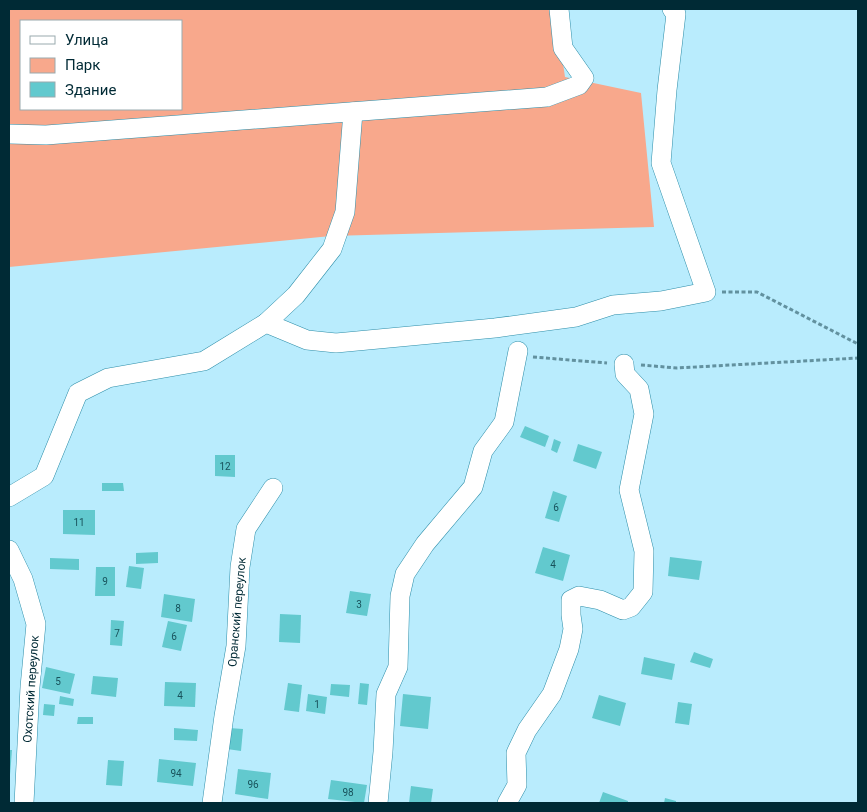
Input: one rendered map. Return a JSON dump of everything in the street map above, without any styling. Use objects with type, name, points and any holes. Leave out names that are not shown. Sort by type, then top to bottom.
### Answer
[{"type":"street","points":[[9,134],[46,135],[547,97],[579,85],[584,78],[564,48],[559,9]]},
{"type":"street","points":[[266,323],[307,340],[336,343],[495,328],[576,317],[613,305],[661,301],[706,292],[661,163],[666,90],[676,14],[672,9]]},
{"type":"street","points":[[9,497],[44,476],[78,393],[108,378],[204,361],[266,323],[296,295],[332,249],[345,212],[353,112]]},
{"type":"street","points":[[378,803],[386,694],[398,667],[400,596],[405,574],[424,544],[473,486],[483,452],[504,422],[518,351]]},
{"type":"street","points":[[507,803],[517,785],[516,753],[526,730],[552,694],[569,649],[573,629],[571,600],[579,596],[600,600],[623,610],[631,607],[643,592],[644,551],[629,490],[644,414],[639,389],[625,374],[624,364]]},
{"type":"street","name":"Оранский переулок","points":[[212,803],[236,646],[240,567],[246,529],[273,488]]},
{"type":"street","name":"Охотский переулок","points":[[9,550],[23,579],[36,624],[23,803]]},
{"type":"street","points":[[9,802],[23,803]]},
{"type":"path","points":[[706,292],[757,292],[858,344]]},
{"type":"path","points":[[518,351],[523,356],[677,368],[858,358]]},
{"type":"green space","points":[[9,9],[555,9],[565,77],[641,93],[654,227],[331,236],[9,267]]},
{"type":"building","points":[[525,426],[549,436],[545,447],[520,437]]},
{"type":"building","points":[[554,439],[561,442],[557,453],[551,450]]},
{"type":"building","points":[[578,444],[602,452],[596,469],[573,461]]},
{"type":"building","points":[[215,455],[235,455],[235,477],[215,476]]},
{"type":"building","points":[[102,483],[123,483],[124,491],[102,491]]},
{"type":"building","points":[[553,491],[567,496],[559,522],[545,518]]},
{"type":"building","points":[[63,510],[95,510],[95,535],[63,534]]},
{"type":"building","points":[[543,547],[570,555],[563,581],[535,573]]},
{"type":"building","points":[[158,552],[158,563],[136,564],[136,553]]},
{"type":"building","points":[[670,557],[702,561],[699,580],[668,576]]},
{"type":"building","points":[[50,558],[79,559],[79,570],[50,569]]},
{"type":"building","points":[[129,566],[144,568],[141,589],[126,587]]},
{"type":"building","points":[[96,567],[115,567],[115,596],[95,596]]},
{"type":"building","points":[[350,591],[371,594],[367,616],[346,613]]},
{"type":"building","points":[[164,594],[195,599],[192,622],[161,617]]},
{"type":"building","points":[[280,614],[301,615],[300,643],[279,642]]},
{"type":"building","points":[[111,620],[124,621],[122,646],[110,645]]},
{"type":"building","points":[[168,621],[187,625],[181,651],[162,647]]},
{"type":"building","points":[[694,652],[713,659],[710,668],[690,662]]},
{"type":"building","points":[[644,657],[675,664],[672,680],[641,674]]},
{"type":"building","points":[[46,667],[75,674],[70,694],[42,688]]},
{"type":"building","points":[[93,676],[118,678],[116,697],[91,694]]},
{"type":"building","points":[[165,682],[196,683],[195,707],[164,706]]},
{"type":"building","points":[[288,683],[302,685],[299,712],[284,710]]},
{"type":"building","points":[[360,683],[369,684],[367,705],[358,704]]},
{"type":"building","points":[[331,684],[350,685],[349,697],[330,695]]},
{"type":"building","points":[[308,694],[327,697],[325,714],[306,711]]},
{"type":"building","points":[[403,694],[431,697],[428,729],[400,726]]},
{"type":"building","points":[[599,695],[626,703],[620,726],[592,718]]},
{"type":"building","points":[[60,696],[74,699],[73,706],[59,704]]},
{"type":"building","points":[[678,702],[692,704],[689,725],[675,723]]},
{"type":"building","points":[[44,704],[55,705],[54,716],[43,715]]},
{"type":"building","points":[[78,717],[93,717],[93,724],[77,724]]},
{"type":"building","points":[[174,728],[198,730],[197,741],[174,740]]},
{"type":"building","points":[[229,728],[243,729],[241,751],[227,749]]},
{"type":"building","points":[[9,750],[12,750],[10,775],[9,775]]},
{"type":"building","points":[[159,759],[196,763],[193,786],[157,782]]},
{"type":"building","points":[[108,760],[124,761],[122,786],[106,785]]},
{"type":"building","points":[[238,769],[271,773],[268,799],[235,794]]},
{"type":"building","points":[[331,780],[367,785],[364,803],[328,799]]},
{"type":"building","points":[[411,786],[433,789],[431,803],[409,803]]},
{"type":"building","points":[[603,792],[628,801],[628,803],[599,803]]},
{"type":"building","points":[[665,798],[676,801],[676,803],[664,803]]}]
